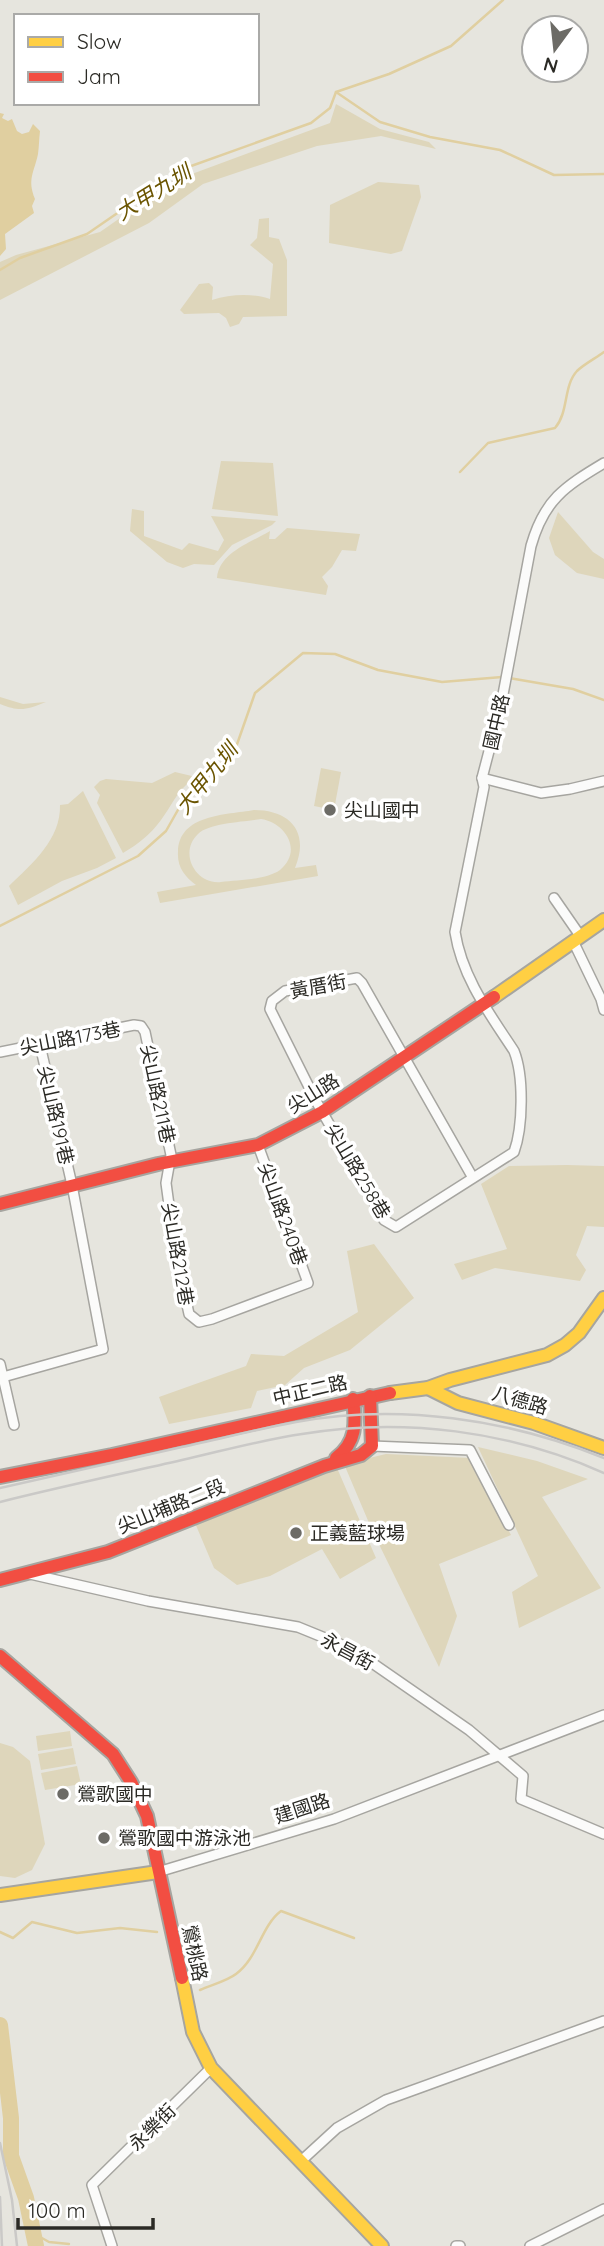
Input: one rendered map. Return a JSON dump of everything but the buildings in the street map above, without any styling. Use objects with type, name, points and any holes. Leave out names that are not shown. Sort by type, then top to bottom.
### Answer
[{"type":"street","name":"國中路","points":[[396,1227],[514,1152],[520,1137],[520,1065],[464,972],[455,932],[484,787],[482,778],[538,522],[569,484],[604,463]]},
{"type":"street","points":[[482,778],[541,793],[604,780]]},
{"type":"street","points":[[554,898],[577,940],[604,1010]]},
{"type":"street","name":"尖山路","points":[[0,1204],[72,1185],[258,1145],[279,1136],[322,1112],[483,1005],[604,920]]},
{"type":"street","name":"黃厝街","points":[[322,1112],[270,1009],[272,1001],[278,995],[285,991],[357,978],[404,1057]]},
{"type":"street","name":"尖山路173巷","points":[[0,1052],[134,1025],[141,1026]]},
{"type":"street","name":"尖山路211巷","points":[[141,1026],[145,1032],[157,1083],[171,1155],[169,1163]]},
{"type":"street","name":"尖山路191巷","points":[[3,1377],[103,1349],[72,1185],[40,1045]]},
{"type":"street","points":[[404,1057],[473,1178]]},
{"type":"street","name":"尖山路258巷","points":[[322,1112],[384,1220],[396,1227]]},
{"type":"street","name":"尖山路240巷","points":[[255,1302],[308,1283],[258,1145]]},
{"type":"street","name":"尖山路212巷","points":[[169,1163],[166,1183],[175,1250],[189,1314],[199,1322],[212,1320],[255,1302]]},
{"type":"street","name":"中正二路","points":[[0,1477],[112,1455],[370,1395],[428,1388],[547,1356],[579,1333],[604,1298]]},
{"type":"street","points":[[0,1364],[14,1425]]},
{"type":"street","name":"八德路","points":[[428,1388],[458,1403],[534,1423],[604,1448]]},
{"type":"street","points":[[370,1395],[372,1447]]},
{"type":"street","points":[[324,1466],[347,1451],[354,1440],[353,1399]]},
{"type":"street","points":[[324,1466],[361,1455],[372,1447],[470,1450],[509,1525]]},
{"type":"street","name":"尖山埔路二段","points":[[0,1580],[108,1552],[324,1466]]},
{"type":"street","name":"永昌街","points":[[30,1574],[148,1601],[298,1627],[352,1649],[469,1730],[501,1756],[523,1776],[521,1799],[604,1834]]},
{"type":"street","name":"鶯桃路","points":[[0,1656],[113,1754],[131,1782],[147,1816],[193,2032],[211,2068],[382,2246]]},
{"type":"street","name":"建國路","points":[[0,1895],[158,1872],[334,1819],[604,1715]]},
{"type":"street","points":[[301,2161],[337,2128],[386,2100],[604,2021]]},
{"type":"street","name":"永樂街","points":[[112,2246],[92,2185],[211,2068]]},
{"type":"street","points":[[530,2246],[604,2209]]},
{"type":"shaded area","points":[[336,104],[380,129],[429,142],[436,149],[381,136],[317,146],[203,184],[149,223],[0,300],[0,262],[16,255],[100,232],[173,181],[330,123]]},
{"type":"shaded area","points":[[0,113],[4,114],[2,118],[8,121],[12,119],[17,131],[22,134],[29,132],[33,124],[40,131],[38,154],[31,181],[35,199],[32,206],[34,213],[5,234],[6,249],[0,256]]},
{"type":"shaded area","points":[[378,182],[419,185],[421,197],[402,251],[391,254],[329,243],[330,205]]},
{"type":"shaded area","points":[[269,218],[269,237],[279,239],[287,260],[287,316],[243,317],[239,324],[230,327],[226,318],[219,313],[184,314],[180,310],[199,284],[209,283],[213,287],[212,300],[241,295],[270,299],[273,264],[250,245],[257,238],[259,219]]},
{"type":"shaded area","points":[[221,461],[273,463],[278,516],[212,509]]},
{"type":"shaded area","points":[[132,509],[144,511],[144,536],[182,550],[189,543],[218,551],[224,540],[211,516],[276,521],[232,545],[214,565],[194,564],[183,568],[167,562],[130,531]]},
{"type":"shaded area","points":[[558,512],[593,552],[604,559],[604,579],[577,573],[555,555],[549,538]]},
{"type":"shaded area","points":[[287,528],[360,534],[356,551],[342,550],[322,577],[328,586],[326,595],[217,578],[219,569],[229,555],[270,531],[269,539],[275,539]]},
{"type":"shaded area","points":[[0,697],[23,704],[46,702],[18,709],[0,704]]},
{"type":"shaded area","points":[[321,768],[341,772],[334,810],[314,806]]},
{"type":"shaded area","points":[[175,772],[196,777],[180,792],[153,830],[123,853],[97,803],[100,795],[94,787],[106,779],[152,783]]},
{"type":"shaded area","points":[[83,791],[116,858],[62,881],[18,905],[9,886],[36,860],[50,840],[56,829],[60,805],[68,804]]},
{"type":"shaded area","points":[[254,810],[278,814],[294,825],[300,844],[295,868],[316,865],[318,876],[160,903],[157,892],[196,885],[185,875],[179,862],[180,839],[186,830],[195,823],[218,815]],"holes":[[[261,819],[284,832],[291,847],[287,863],[280,870],[260,878],[221,882],[212,882],[197,873],[190,858],[190,850],[192,842],[203,830],[218,825]]]},
{"type":"shaded area","points":[[509,1166],[604,1166],[604,1227],[587,1226],[576,1255],[586,1270],[580,1281],[495,1268],[462,1280],[454,1264],[507,1249],[481,1184]]},
{"type":"shaded area","points":[[374,1244],[414,1298],[350,1350],[304,1368],[285,1385],[257,1391],[251,1408],[169,1424],[159,1397],[246,1366],[251,1354],[284,1356],[358,1312],[347,1251]]},
{"type":"shaded area","points":[[478,1447],[537,1461],[588,1479],[542,1497],[601,1588],[519,1628],[512,1592],[538,1576]]},
{"type":"shaded area","points":[[386,1454],[471,1458],[511,1535],[439,1564],[457,1616],[439,1667],[372,1530],[344,1464]]},
{"type":"shaded area","points":[[337,1468],[376,1558],[340,1579],[322,1549],[270,1576],[237,1585],[214,1568],[195,1523]]},
{"type":"shaded area","points":[[70,1731],[72,1746],[38,1751],[36,1736]]},
{"type":"shaded area","points":[[0,1743],[13,1747],[30,1761],[45,1844],[32,1870],[15,1878],[0,1876]]},
{"type":"shaded area","points":[[73,1748],[76,1764],[41,1770],[38,1754]]},
{"type":"shaded area","points":[[77,1766],[81,1784],[45,1790],[41,1773]]},
{"type":"waterway","name":"大甲九圳","points":[[0,270],[20,258],[87,234],[180,170],[311,123],[330,108],[336,92],[389,74],[451,46],[503,0]]},
{"type":"waterway","name":"大甲九圳","points":[[336,92],[380,122],[430,137],[500,150],[554,175],[604,174]]},
{"type":"waterway","points":[[460,472],[488,443],[555,428],[573,377],[580,368],[604,352]]},
{"type":"waterway","name":"大甲九圳","points":[[0,926],[138,856],[166,831],[183,801],[235,750],[255,693],[303,653],[335,654],[378,670],[442,682],[502,677]]},
{"type":"waterway","name":"大甲九圳","points":[[509,678],[573,689],[604,700]]},
{"type":"waterway","points":[[200,1990],[236,1974],[250,1960],[274,1917],[281,1911],[354,1938]]},
{"type":"waterway","points":[[0,1932],[13,1938],[32,1922],[77,1933],[120,1928],[157,1932]]},
{"type":"waterway","points":[[0,2025],[11,2118],[11,2156],[26,2198],[36,2246]]},
{"type":"waterway","points":[[33,2233],[49,2242],[69,2244]]},
{"type":"railway","points":[[0,1488],[296,1422],[374,1414],[453,1418],[492,1424],[567,1444],[604,1458]]},
{"type":"railway","points":[[0,1502],[272,1439],[340,1429],[379,1427],[456,1431],[494,1438],[531,1447],[604,1473]]},
{"type":"railway","points":[[0,2143],[12,2200],[17,2246]]},
{"type":"railway","points":[[0,2197],[2,2246]]},
{"type":"traffic: slow","points":[[494,997],[604,920]]},
{"type":"traffic: slow","points":[[390,1393],[428,1388],[547,1355],[579,1333],[604,1298]]},
{"type":"traffic: slow","points":[[428,1388],[458,1403],[534,1423],[604,1448]]},
{"type":"traffic: slow","points":[[0,1895],[158,1872]]},
{"type":"traffic: slow","points":[[182,1978],[193,2032],[211,2068],[382,2246]]},
{"type":"traffic: jam","points":[[0,1204],[158,1164],[258,1145],[322,1112],[494,997]]},
{"type":"traffic: jam","points":[[0,1477],[390,1393]]},
{"type":"traffic: jam","points":[[0,1580],[108,1552],[324,1466],[361,1455],[372,1446],[370,1396]]},
{"type":"traffic: jam","points":[[336,1458],[348,1445],[354,1432],[353,1399]]},
{"type":"traffic: jam","points":[[0,1656],[113,1754],[131,1782],[147,1816],[182,1978]]},
{"type":"place","name":"尖山國中","points":[[330,810]]},
{"type":"place","name":"正義藍球場","points":[[296,1533]]},
{"type":"place","name":"鶯歌國中","points":[[63,1794]]},
{"type":"place","name":"鶯歌國中游泳池","points":[[104,1838]]}]
